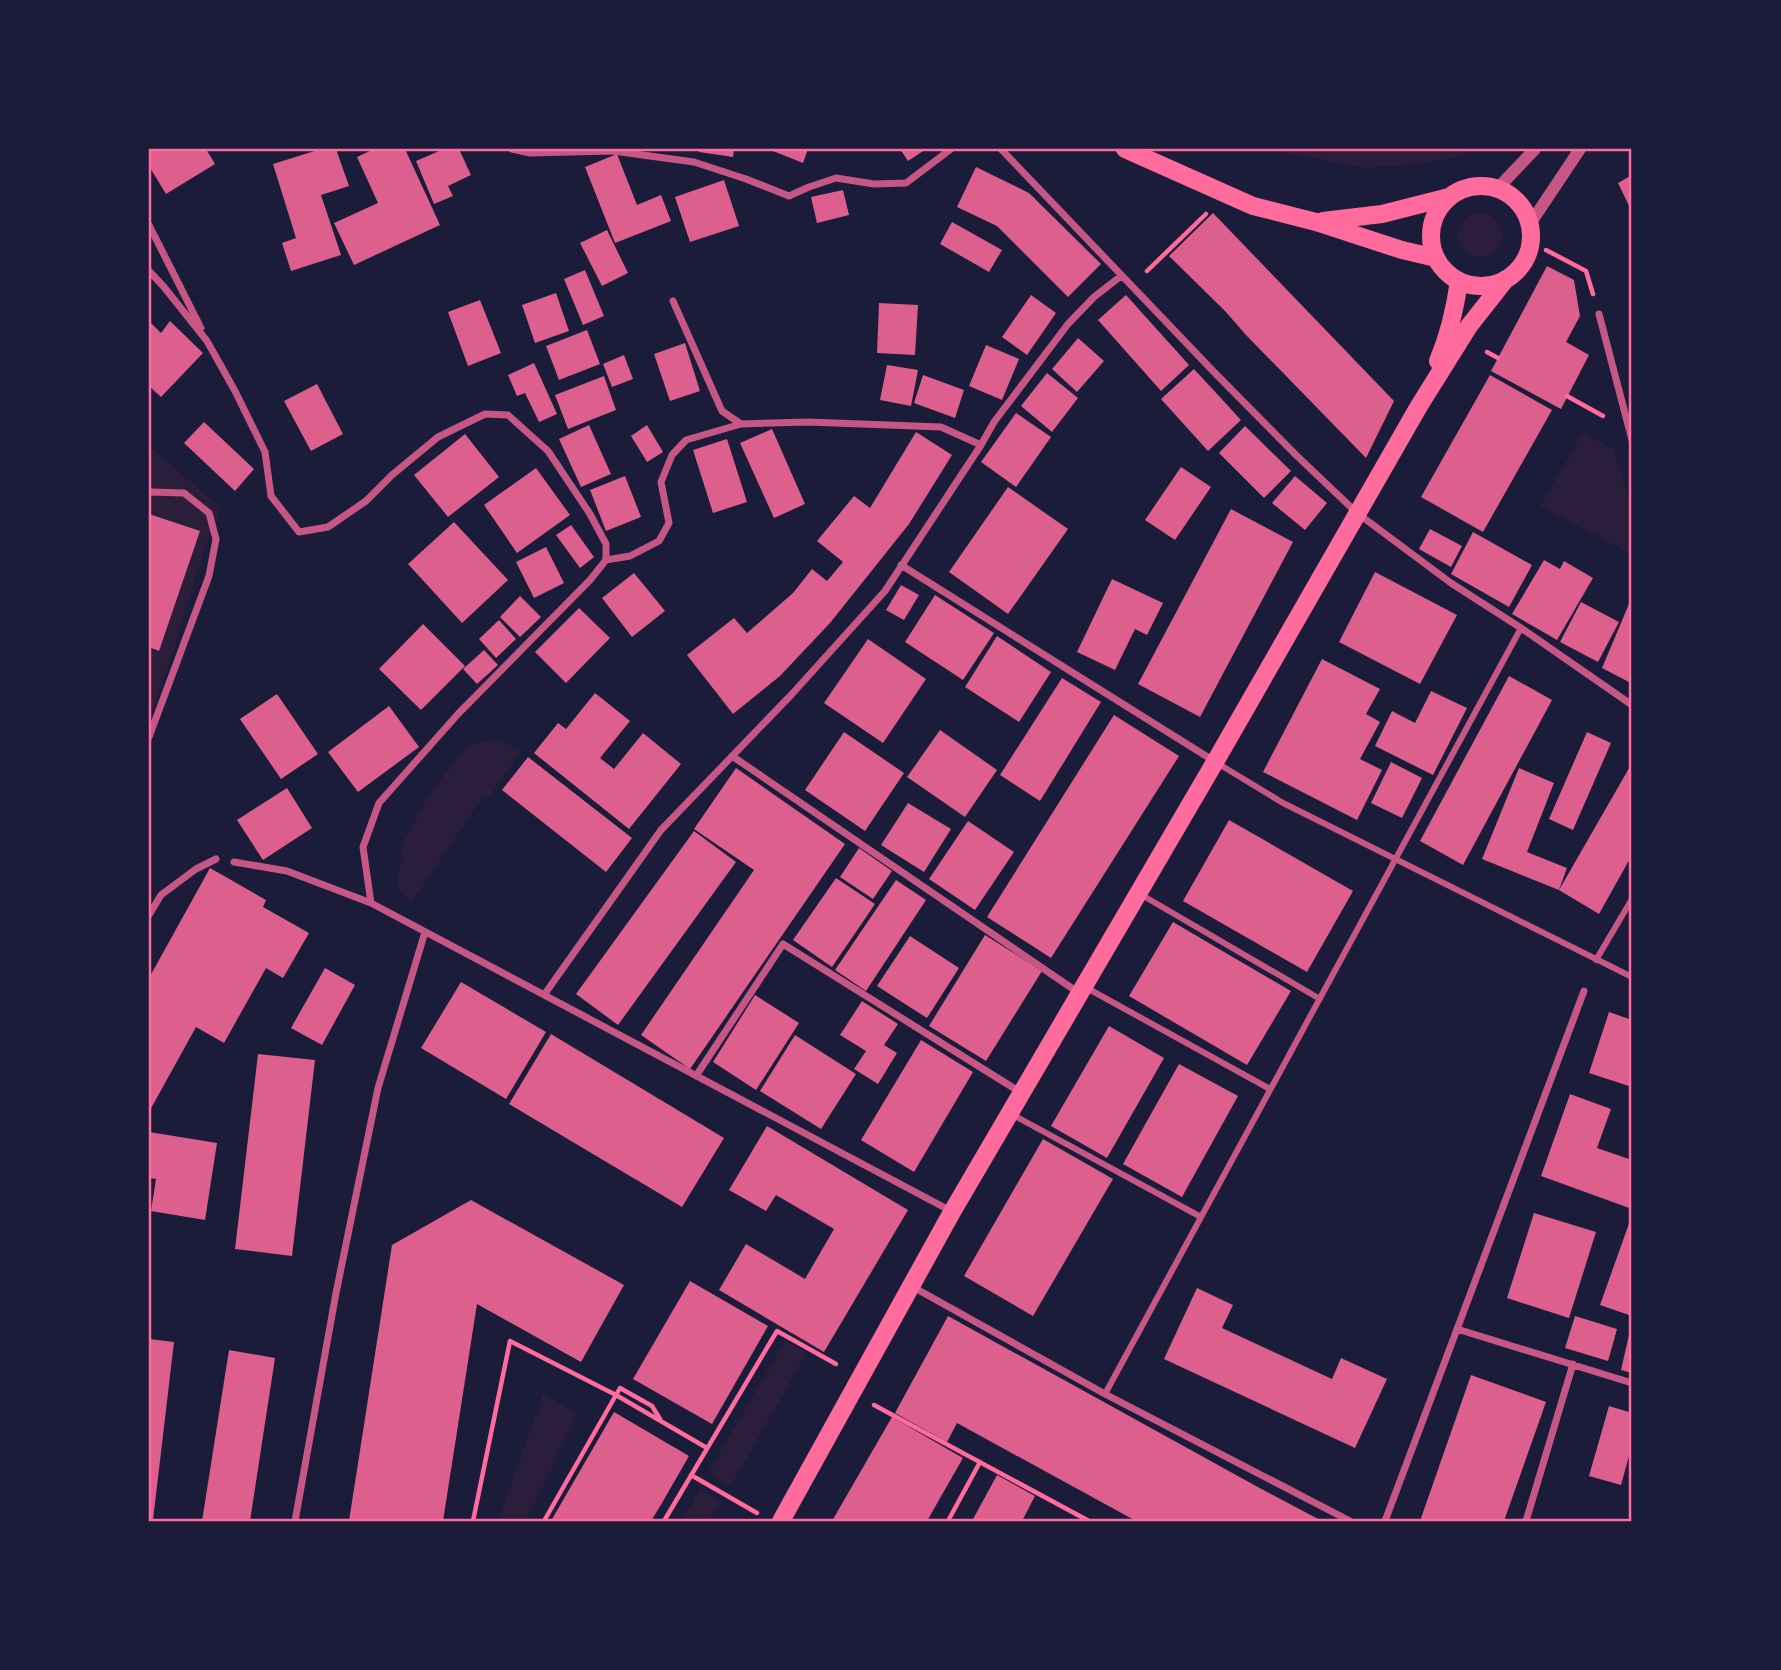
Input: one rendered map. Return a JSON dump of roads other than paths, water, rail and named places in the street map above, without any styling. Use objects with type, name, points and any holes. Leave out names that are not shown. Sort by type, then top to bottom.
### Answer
[{"type":"main road","points":[[1125,149],[1253,206],[1436,258]]},
{"type":"main road","points":[[1481,185],[1498,188],[1513,196],[1524,209],[1531,224],[1527,256],[1519,270],[1491,285],[1475,286],[1459,281],[1446,271],[1436,258],[1431,242],[1432,225],[1438,210],[1450,197],[1464,188],[1481,185]]},
{"type":"main road","points":[[1316,222],[1382,214],[1450,197]]},
{"type":"main road","points":[[781,1521],[952,1212],[1419,406],[1469,326],[1506,279]]},
{"type":"main road","points":[[1419,406],[1446,341],[1455,311],[1459,281]]},
{"type":"street","points":[[512,149],[530,153],[613,151],[694,162],[789,196],[835,178],[874,184],[906,183],[951,149]]},
{"type":"street","points":[[1001,149],[1296,455],[1357,513],[1451,583],[1632,705]]},
{"type":"street","points":[[1498,188],[1535,149]]},
{"type":"street","points":[[1531,224],[1580,149]]},
{"type":"street","points":[[149,225],[265,452],[271,496],[299,532],[328,527],[366,501],[392,475],[438,437],[485,414],[508,415],[548,451],[590,514],[606,544],[606,560],[590,580],[458,714],[379,803],[363,848],[371,903]]},
{"type":"street","points":[[149,271],[208,341]]},
{"type":"street","points":[[544,995],[661,830],[792,694],[885,591],[994,422],[1068,324],[1094,297],[1121,276]]},
{"type":"street","points":[[673,301],[722,411],[741,424]]},
{"type":"street","points":[[1599,314],[1632,440]]},
{"type":"street","points":[[606,560],[630,556],[659,541],[669,523],[661,482],[672,455],[686,440],[741,424],[808,422],[942,427],[981,445]]},
{"type":"street","points":[[149,493],[184,493],[209,513],[216,539],[209,576],[149,737]]},
{"type":"street","points":[[901,565],[1283,803],[1632,977]]},
{"type":"street","points":[[1105,1394],[1521,628]]},
{"type":"street","points":[[732,756],[1082,990],[1270,1089]]},
{"type":"street","points":[[149,915],[161,895],[196,869],[216,859]]},
{"type":"street","points":[[234,862],[287,871],[371,903],[952,1212]]},
{"type":"street","points":[[1138,892],[1320,999]]},
{"type":"street","points":[[1596,960],[1632,899]]},
{"type":"street","points":[[295,1521],[336,1293],[376,1101],[425,932]]},
{"type":"street","points":[[696,1076],[783,944],[1021,1093]]},
{"type":"street","points":[[1385,1521],[1584,991]]},
{"type":"street","points":[[1010,1113],[1201,1217]]},
{"type":"street","points":[[912,1286],[1105,1394],[1350,1521]]},
{"type":"street","points":[[1457,1329],[1632,1383]]},
{"type":"street","points":[[1526,1521],[1573,1364]]}]
